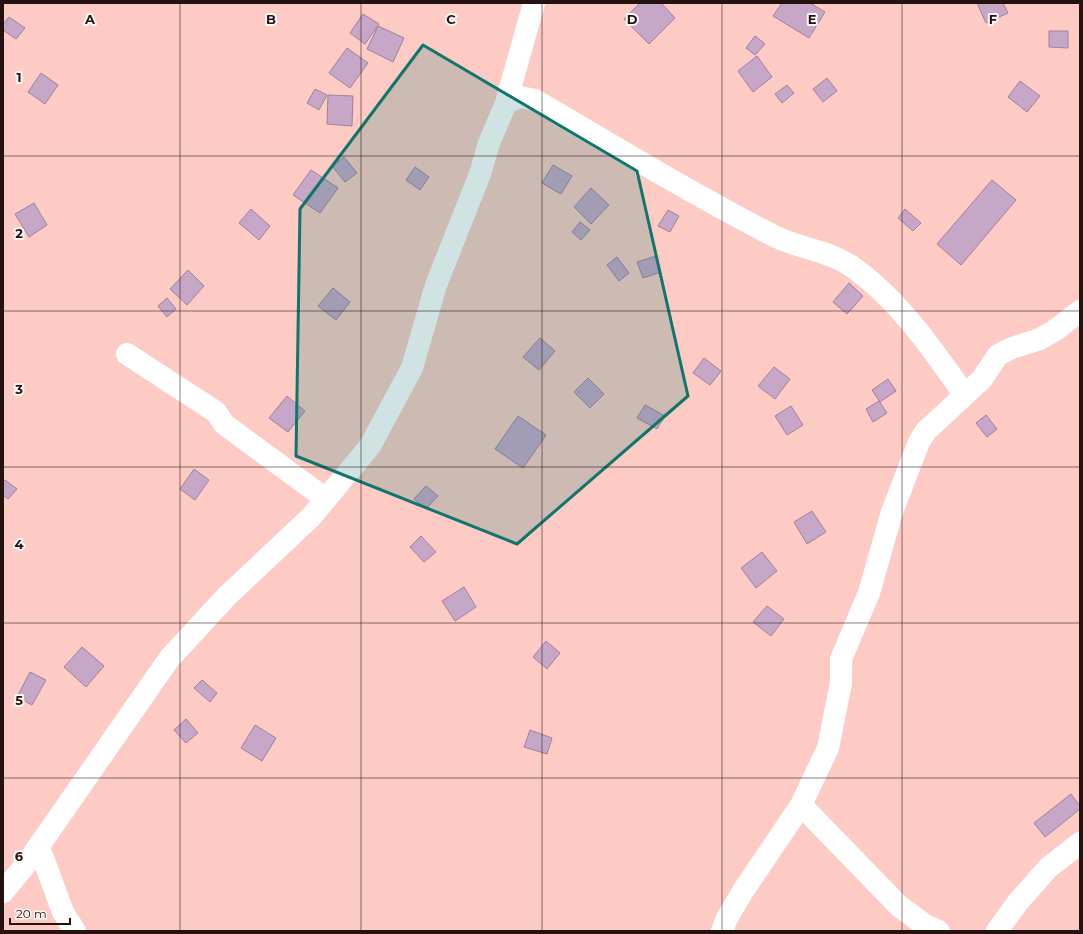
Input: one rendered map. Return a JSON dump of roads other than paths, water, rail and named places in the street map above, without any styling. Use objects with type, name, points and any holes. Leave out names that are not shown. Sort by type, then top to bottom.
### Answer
[{"type":"street","points":[[3,892],[39,847],[169,659],[226,597],[310,517],[370,446],[412,368],[436,285],[480,174],[489,143],[506,103],[534,3]]},
{"type":"street","points":[[506,103],[520,97],[535,100],[701,198],[773,236],[830,254],[848,264],[876,288],[917,328],[964,394]]},
{"type":"street","points":[[722,931],[727,918],[743,891],[801,805],[828,748],[841,683],[841,659],[869,593],[892,512],[919,442],[926,431],[964,394],[982,379],[998,355],[1012,348],[1040,339],[1057,329],[1080,310]]},
{"type":"street","points":[[127,354],[216,412],[224,424],[326,499]]},
{"type":"street","points":[[801,805],[899,906],[925,925],[939,931]]},
{"type":"street","points":[[997,931],[1018,902],[1048,868],[1080,843]]},
{"type":"street","points":[[39,847],[63,912],[75,931]]}]
